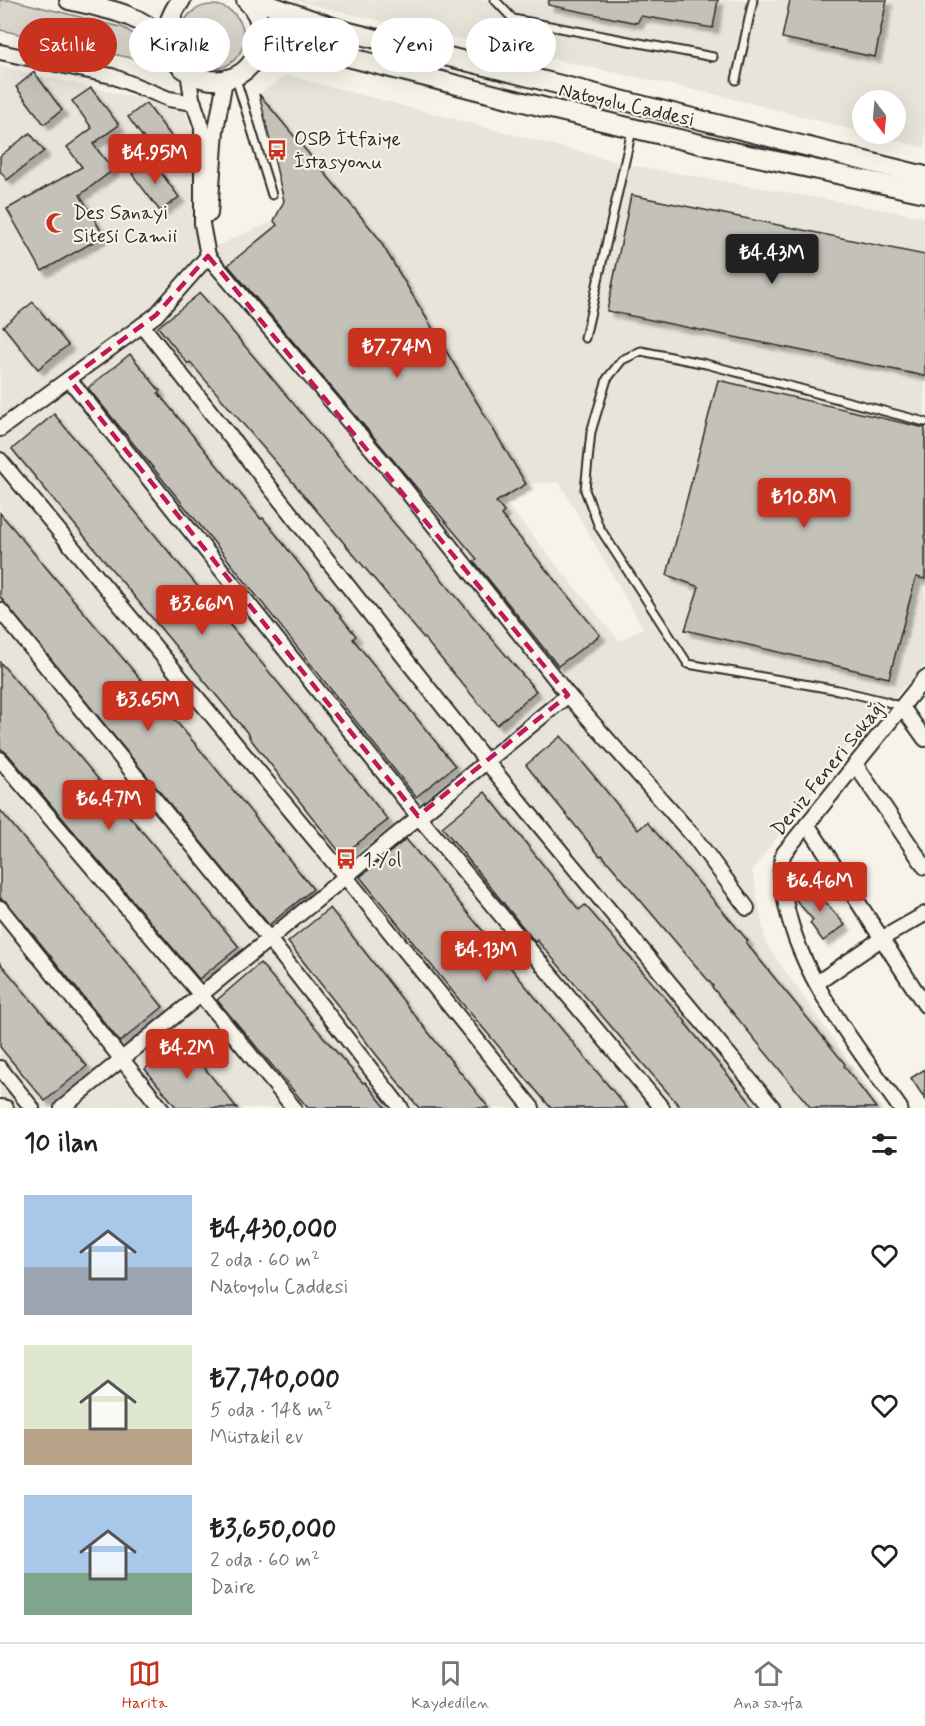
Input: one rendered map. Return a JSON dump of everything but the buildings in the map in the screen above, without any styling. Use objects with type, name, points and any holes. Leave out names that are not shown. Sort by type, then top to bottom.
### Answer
[{"type":"main road","points":[[69,0],[135,18]]},
{"type":"main road","points":[[170,18],[181,0]]},
{"type":"main road","points":[[246,0],[259,18]]},
{"type":"main road","name":"Natoyolu Caddesi","points":[[255,0],[341,30],[925,176]]},
{"type":"main road","name":"Natoyolu Caddesi","points":[[359,60],[633,128],[925,193]]},
{"type":"main road","name":"Natoyolu Caddesi","points":[[230,78],[242,70]]},
{"type":"main road","points":[[188,72],[195,77],[210,81],[230,78]]},
{"type":"street","points":[[0,52],[112,76],[169,99],[194,103]]},
{"type":"street","points":[[188,72],[194,103],[202,127],[202,224],[208,256],[394,475],[568,695],[695,838],[747,908]]},
{"type":"street","points":[[205,239],[209,228],[216,130],[230,78]]},
{"type":"street","points":[[0,429],[156,315],[208,256]]},
{"type":"street","points":[[142,325],[486,761],[773,1108]]},
{"type":"street","points":[[69,379],[418,816],[662,1108]]},
{"type":"street","points":[[0,460],[345,876],[532,1108]]},
{"type":"street","points":[[0,610],[269,939],[401,1108]]},
{"type":"street","name":"Deniz Feneri Sokağı","points":[[900,1108],[836,1016],[800,954],[786,904],[780,864],[784,853],[925,678]]},
{"type":"street","points":[[62,1108],[568,695]]},
{"type":"street","points":[[902,707],[925,739]]},
{"type":"street","points":[[0,759],[201,994],[294,1108]]},
{"type":"street","points":[[855,764],[925,867]]},
{"type":"street","points":[[807,824],[925,1005]]},
{"type":"street","points":[[0,908],[161,1108]]},
{"type":"street","points":[[817,982],[881,939],[925,914]]},
{"type":"street","points":[[0,1068],[32,1108]]},
{"type":"street","points":[[0,1107],[6,1108]]},
{"type":"lane","points":[[495,0],[513,19],[713,57]]},
{"type":"lane","points":[[736,80],[753,0]]},
{"type":"lane","points":[[230,78],[272,195]]},
{"type":"lane","points":[[585,338],[633,128]]},
{"type":"lane","points":[[902,707],[838,690],[688,664],[599,527],[585,490],[591,432],[607,379],[622,360],[641,351],[706,363],[925,422]]},
{"type":"highlighted area","points":[[208,256],[568,695],[418,816],[69,379],[156,315]]},
{"type":"shaded area","points":[[0,0],[12,0],[84,18],[18,18],[18,34],[0,30]]},
{"type":"shaded area","points":[[293,0],[925,0],[925,148],[906,143],[906,90],[852,90],[852,129],[726,97],[556,60],[556,18],[466,18],[466,40],[454,37],[454,18],[371,19]]},
{"type":"shaded area","points":[[218,5],[230,10],[242,25],[242,49],[230,64],[230,18],[186,18],[200,7]]},
{"type":"shaded area","points":[[117,26],[129,31],[129,58],[117,55]]},
{"type":"shaded area","points":[[0,66],[184,109],[200,150],[197,254],[274,221],[619,641],[643,628],[559,482],[526,484],[377,236],[259,94],[286,75],[630,165],[925,217],[925,665],[849,744],[752,870],[766,944],[882,1108],[0,1108]]},
{"type":"place","name":"OSB İtfaiye İstasyonu","points":[[277,150]]},
{"type":"place","name":"Des Sanayi Sitesi Camii","points":[[56,223]]},
{"type":"place","name":"1.Yol","points":[[346,859]]}]
